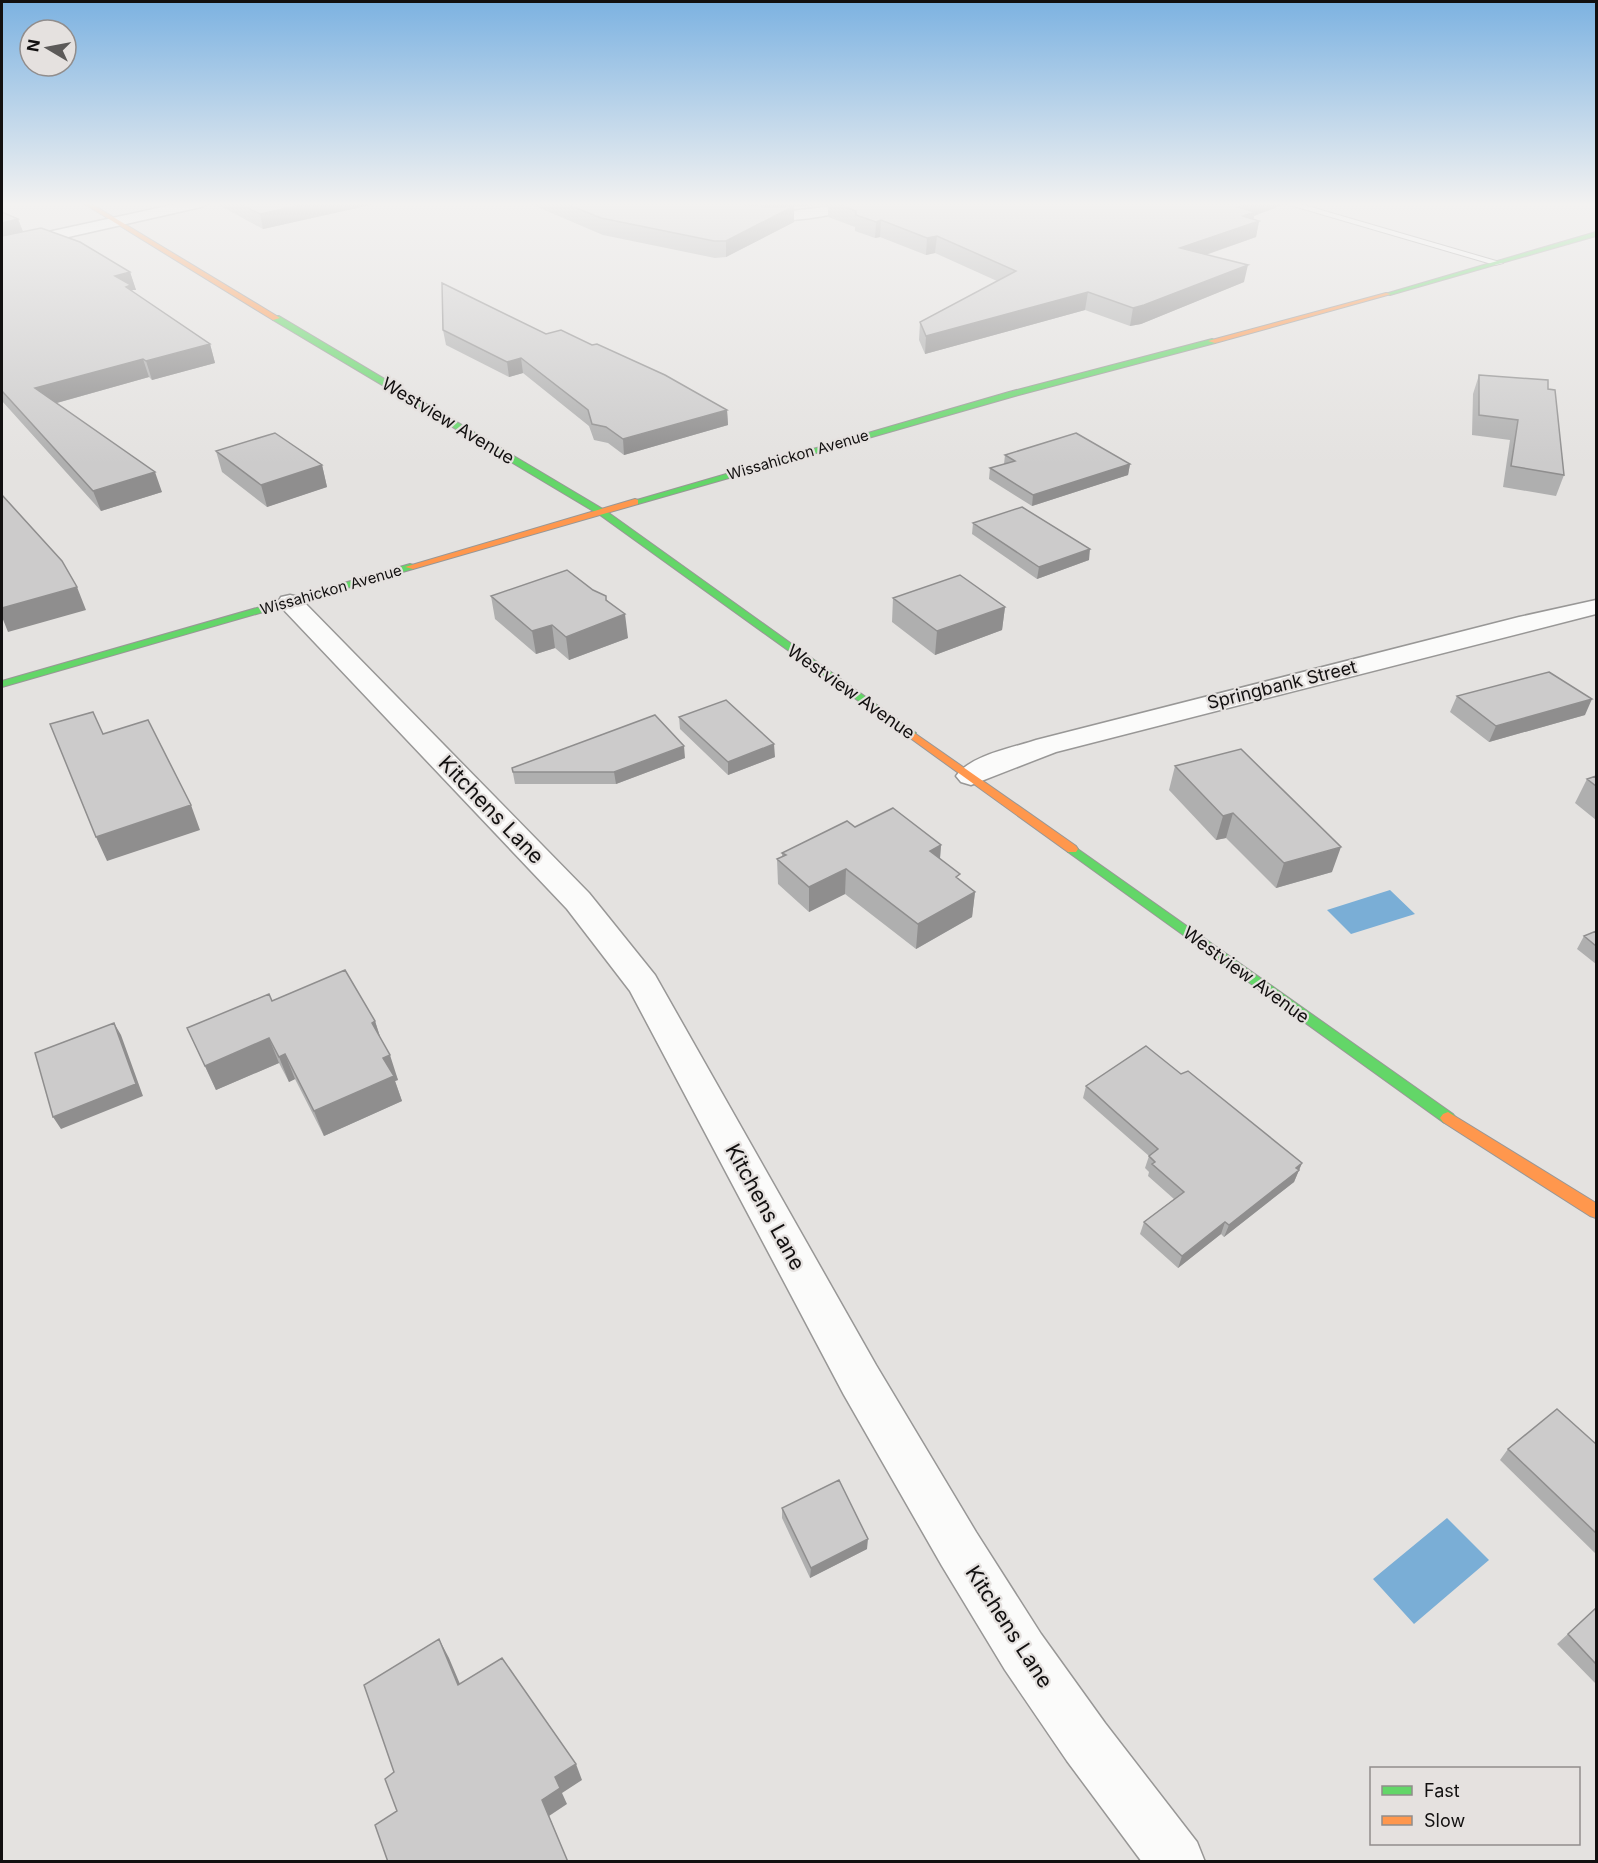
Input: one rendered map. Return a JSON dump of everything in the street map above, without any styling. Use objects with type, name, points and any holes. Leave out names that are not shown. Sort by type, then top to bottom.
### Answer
[{"type":"street","name":"Westview Avenue","points":[[229,290],[603,513],[1471,1135],[1596,1210]]},
{"type":"street","name":"Wissahickon Avenue","points":[[2,684],[1012,394],[1403,290]]},
{"type":"street","name":"Kitchens Lane","points":[[290,602],[578,901],[643,984],[860,1380],[958,1549],[1023,1652],[1086,1742],[1178,1862]]},
{"type":"street","name":"Springbank Street","points":[[971,776],[989,766],[1046,746],[1528,622],[1596,607]]},
{"type":"water","points":[[1390,890],[1415,914],[1351,934],[1327,910]]},
{"type":"water","points":[[1447,1518],[1489,1560],[1414,1624],[1373,1579]]},
{"type":"building","points":[[2,290],[130,290],[210,344],[35,388],[155,472],[93,491],[2,391]]},
{"type":"building","points":[[442,290],[456,290],[546,334],[561,330],[592,345],[597,344],[665,375],[727,410],[623,439],[606,427],[592,424],[588,410],[521,358],[507,362],[443,330]]},
{"type":"building","points":[[980,290],[1183,290],[1133,308],[1088,292],[926,336],[920,322]]},
{"type":"building","points":[[1479,375],[1548,380],[1548,389],[1555,390],[1564,475],[1511,466],[1518,420],[1479,415]]},
{"type":"building","points":[[275,433],[322,465],[261,485],[216,451]]},
{"type":"building","points":[[1076,433],[1130,464],[1033,495],[990,468],[1015,461],[1005,455]]},
{"type":"building","points":[[2,495],[62,561],[77,587],[2,608]]},
{"type":"building","points":[[1022,507],[1090,549],[1039,567],[973,523]]},
{"type":"building","points":[[567,570],[593,590],[606,596],[606,600],[625,614],[566,637],[552,625],[532,631],[491,596]]},
{"type":"building","points":[[960,575],[1005,607],[937,631],[893,598]]},
{"type":"building","points":[[1549,672],[1592,699],[1496,726],[1457,696]]},
{"type":"building","points":[[726,700],[774,744],[728,762],[679,717]]},
{"type":"building","points":[[93,712],[103,734],[148,720],[191,805],[96,837],[50,724]]},
{"type":"building","points":[[655,715],[684,746],[614,772],[513,772],[512,768]]},
{"type":"building","points":[[1241,749],[1341,847],[1284,863],[1233,813],[1223,816],[1175,766]]},
{"type":"building","points":[[1596,776],[1596,786],[1587,779]]},
{"type":"building","points":[[893,808],[941,845],[930,851],[960,874],[956,877],[975,892],[918,924],[846,869],[809,887],[777,859],[786,855],[782,853],[847,821],[855,827]]},
{"type":"building","points":[[1596,931],[1596,946],[1584,936]]},
{"type":"building","points":[[345,970],[375,1021],[372,1023],[390,1055],[383,1058],[394,1076],[314,1111],[285,1054],[279,1057],[269,1038],[205,1066],[187,1028],[269,994],[272,1001]]},
{"type":"building","points":[[114,1023],[136,1084],[53,1117],[35,1053]]},
{"type":"building","points":[[1146,1046],[1181,1074],[1188,1071],[1302,1163],[1296,1168],[1299,1170],[1229,1225],[1225,1222],[1182,1256],[1144,1222],[1184,1192],[1152,1164],[1155,1162],[1149,1156],[1158,1149],[1086,1086]]},
{"type":"building","points":[[1557,1409],[1596,1444],[1596,1533],[1508,1449]]},
{"type":"building","points":[[839,1480],[868,1539],[811,1568],[782,1508]]},
{"type":"building","points":[[1596,1608],[1596,1664],[1568,1634]]},
{"type":"building","points":[[439,1639],[458,1685],[502,1658],[576,1764],[555,1777],[560,1788],[542,1800],[568,1862],[388,1862],[375,1825],[397,1811],[385,1779],[394,1772],[364,1685]]},
{"type":"traffic: fast","points":[[1388,294],[1402,290]]},
{"type":"traffic: fast","points":[[276,318],[603,513],[910,733]]},
{"type":"traffic: fast","points":[[635,502],[1012,394],[1212,341]]},
{"type":"traffic: fast","points":[[2,684],[410,567]]},
{"type":"traffic: fast","points":[[1072,849],[1448,1118]]},
{"type":"traffic: slow","points":[[230,290],[276,318]]},
{"type":"traffic: slow","points":[[1212,341],[1388,294]]},
{"type":"traffic: slow","points":[[410,567],[635,502]]},
{"type":"traffic: slow","points":[[910,733],[1072,849]]},
{"type":"traffic: slow","points":[[1448,1118],[1596,1211]]}]
